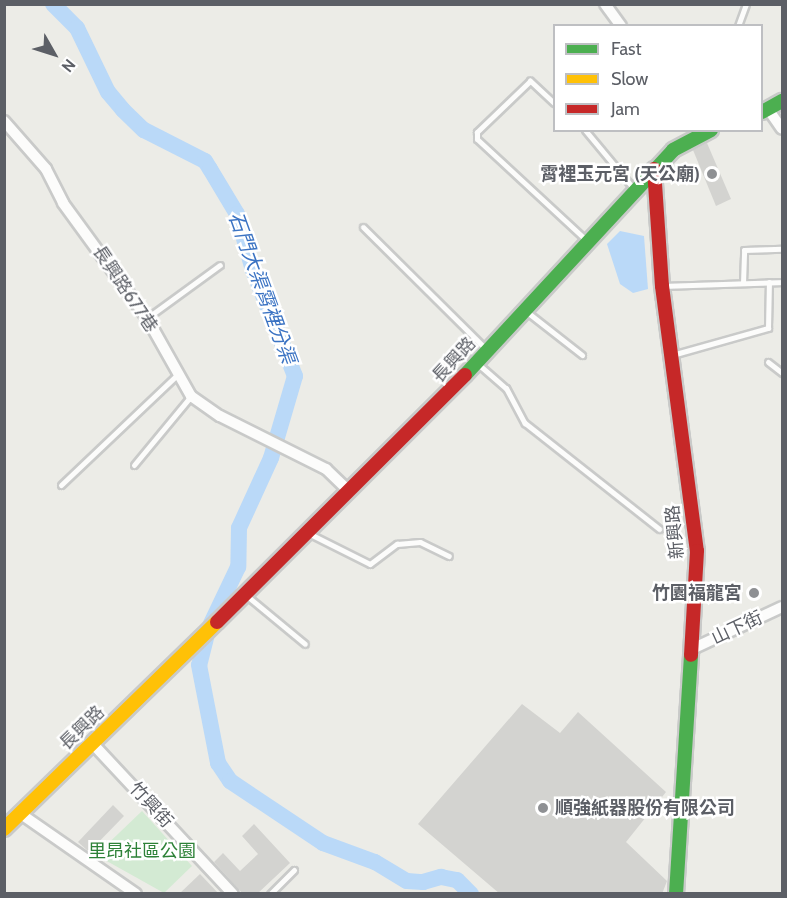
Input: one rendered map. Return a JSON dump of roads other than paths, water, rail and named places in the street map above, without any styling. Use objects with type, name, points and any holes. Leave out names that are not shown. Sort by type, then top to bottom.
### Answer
[{"type":"main road","points":[[764,108],[783,101]]},
{"type":"main road","name":"長興路","points":[[4,829],[350,492],[477,363],[654,169],[690,134]]},
{"type":"main road","name":"新興路","points":[[654,169],[662,286],[670,356],[696,528],[692,649],[676,894]]},
{"type":"street","points":[[605,4],[620,24]]},
{"type":"street","points":[[764,108],[783,129]]},
{"type":"street","name":"長興路677巷","points":[[4,121],[46,169],[63,203],[147,318],[177,375],[191,396],[220,416],[326,469],[350,492]]},
{"type":"street","name":"山下街","points":[[692,649],[783,607]]},
{"type":"street","name":"竹興街","points":[[93,744],[233,894]]},
{"type":"street","points":[[21,814],[136,894]]},
{"type":"lane","points":[[739,24],[746,4]]},
{"type":"lane","points":[[553,101],[530,81],[477,132],[477,139],[588,242]]},
{"type":"lane","points":[[587,132],[635,190]]},
{"type":"lane","points":[[363,227],[488,351]]},
{"type":"lane","points":[[743,283],[744,250],[783,249]]},
{"type":"lane","points":[[147,318],[220,265]]},
{"type":"lane","points":[[670,356],[768,328],[770,282]]},
{"type":"lane","points":[[662,286],[783,282]]},
{"type":"lane","points":[[523,310],[582,355]]},
{"type":"lane","points":[[768,362],[783,373]]},
{"type":"lane","points":[[477,363],[506,388],[525,423],[659,529]]},
{"type":"lane","points":[[61,485],[177,375]]},
{"type":"lane","points":[[134,465],[191,396]]},
{"type":"lane","points":[[309,533],[370,564],[397,544],[420,542],[449,556]]},
{"type":"lane","points":[[245,595],[305,644]]},
{"type":"lane","points":[[270,894],[294,870]]},
{"type":"water","points":[[620,231],[644,236],[648,289],[633,293],[620,284],[607,244]]},
{"type":"waterway","name":"石門大渠霄裡分渠","points":[[53,4],[77,28],[108,92],[123,110],[144,130],[205,161],[237,214],[253,270],[295,376],[271,458],[239,528],[238,567],[208,630],[199,665],[218,763],[230,781],[323,843],[375,862],[407,881],[423,882],[441,877],[457,880],[471,894]]},
{"type":"place","name":"霄裡玉元宮 (天公廟)","points":[[712,174]]},
{"type":"place","name":"竹園福龍宮","points":[[754,593]]},
{"type":"place","name":"順強紙器股份有限公司","points":[[543,808]]},
{"type":"park label","name":"里昂社區公園","points":[[142,851]]}]
